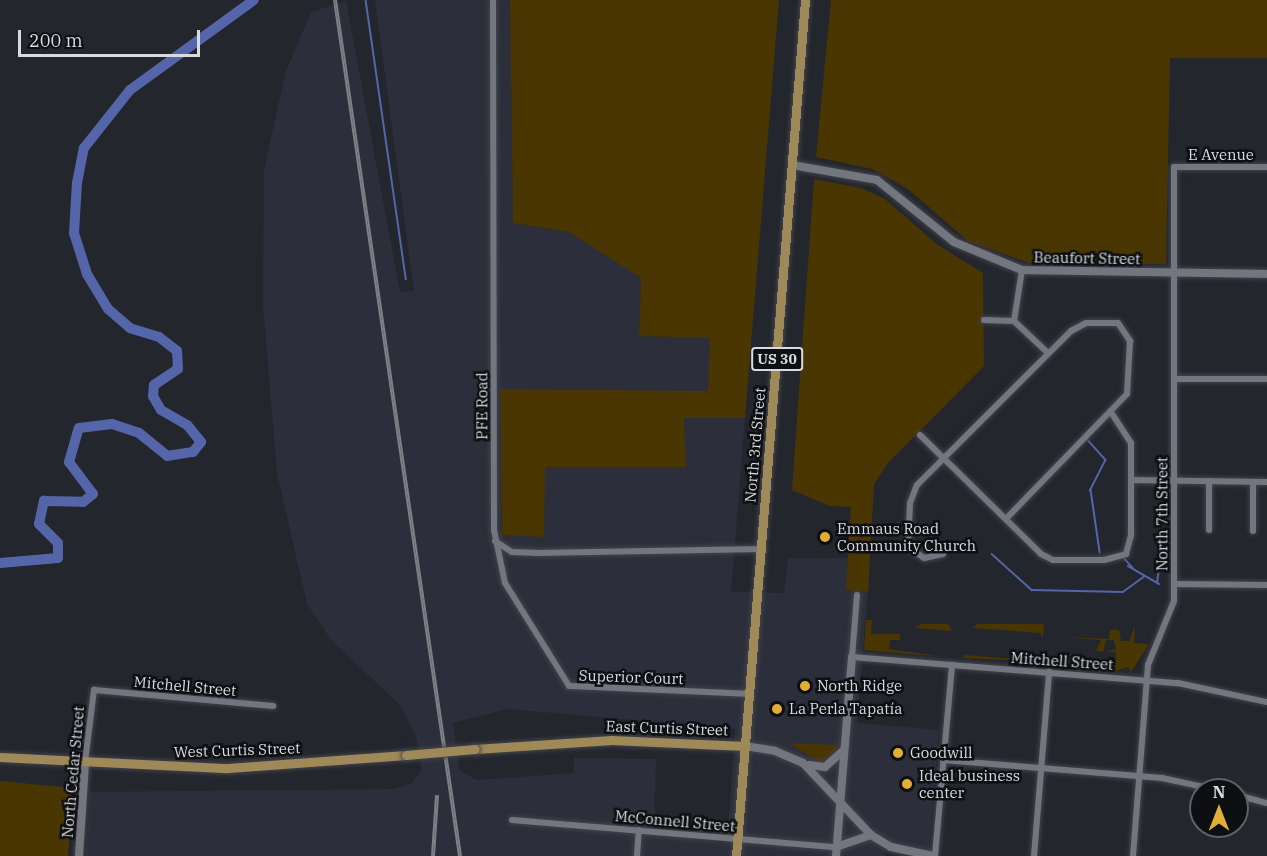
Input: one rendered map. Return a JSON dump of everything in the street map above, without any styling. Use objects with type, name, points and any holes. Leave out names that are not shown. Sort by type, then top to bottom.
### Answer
[{"type":"main road","name":"North 3rd Street","points":[[736,856],[805,0]]},
{"type":"main road","name":"East Curtis Street","points":[[476,749],[623,740],[745,746]]},
{"type":"main road","name":"West Curtis Street","points":[[0,757],[85,763],[228,768],[476,749]]},
{"type":"street","name":"PFE Road","points":[[493,0],[495,541]]},
{"type":"street","name":"Beaufort Street","points":[[792,165],[877,180],[954,242],[1022,270],[1267,274]]},
{"type":"street","name":"E Avenue","points":[[1174,167],[1267,167]]},
{"type":"street","name":"North 7th Street","points":[[1133,856],[1148,665],[1174,601],[1174,167]]},
{"type":"street","points":[[1014,321],[1022,270]]},
{"type":"street","points":[[984,320],[1014,321],[1048,353]]},
{"type":"street","points":[[943,554],[916,555],[907,538],[913,495],[944,458],[1048,353],[1086,323],[1124,327],[1130,341],[1130,385],[1111,412],[1006,519]]},
{"type":"street","points":[[1174,379],[1267,379]]},
{"type":"street","points":[[920,435],[1006,519],[1053,560],[1122,558],[1131,546],[1129,434],[1111,412]]},
{"type":"street","points":[[1131,480],[1267,482]]},
{"type":"street","points":[[1209,481],[1209,530]]},
{"type":"street","points":[[1253,482],[1253,531]]},
{"type":"street","points":[[495,541],[512,552],[535,553],[762,549]]},
{"type":"street","name":"Superior Court","points":[[495,541],[505,583],[568,686],[749,694]]},
{"type":"street","points":[[1174,584],[1267,585]]},
{"type":"street","points":[[857,595],[836,851],[871,835],[891,847],[934,856],[952,665]]},
{"type":"street","name":"Mitchell Street","points":[[852,657],[1148,680],[1267,702]]},
{"type":"street","points":[[1034,856],[1049,672]]},
{"type":"street","name":"Mitchell Street","points":[[94,690],[273,706]]},
{"type":"street","name":"North Cedar Street","points":[[79,856],[85,763],[94,690]]},
{"type":"street","name":"East Curtis Street","points":[[745,746],[802,763],[840,799],[871,835]]},
{"type":"street","points":[[802,763],[825,767],[844,749]]},
{"type":"street","points":[[943,760],[1140,777],[1189,785]]},
{"type":"street","points":[[1249,798],[1267,803]]},
{"type":"street","name":"McConnell Street","points":[[512,820],[738,838],[836,851]]},
{"type":"street","points":[[637,856],[639,830]]},
{"type":"shaded area","points":[[375,0],[510,0],[513,223],[569,232],[641,278],[639,336],[710,337],[709,391],[500,389],[502,534],[545,467],[685,467],[684,417],[745,418],[731,592],[784,593],[788,558],[848,558],[846,590],[868,592],[857,723],[939,730],[928,856],[885,851],[885,856],[86,856],[90,792],[394,789],[411,784],[422,770],[416,736],[400,705],[331,640],[307,604],[277,473],[263,304],[264,171],[285,74],[311,12],[346,1],[400,292],[414,291]],"holes":[[[507,709],[735,729],[727,844],[654,835],[656,759],[574,758],[574,773],[476,780],[459,770],[453,723]]]},
{"type":"shaded area","points":[[510,0],[779,0],[745,418],[684,418],[686,467],[545,467],[544,537],[502,535],[500,389],[708,391],[710,338],[639,336],[641,278],[569,232],[513,223]]},
{"type":"shaded area","points":[[831,0],[1267,0],[1267,58],[1170,58],[1166,264],[1029,263],[968,241],[908,189],[872,169],[816,157]]},
{"type":"shaded area","points":[[814,179],[861,188],[885,199],[938,245],[983,273],[984,366],[888,463],[874,484],[868,592],[846,590],[851,507],[830,506],[792,490]]},
{"type":"shaded area","points":[[866,620],[872,620],[871,634],[900,634],[900,640],[890,640],[889,649],[944,657],[864,650]]},
{"type":"shaded area","points":[[921,624],[948,624],[952,631],[914,628]]},
{"type":"shaded area","points":[[977,624],[1044,624],[1043,638],[1040,633],[973,628]]},
{"type":"shaded area","points":[[1135,626],[1134,643],[1149,644],[1131,672],[1128,667],[1115,671],[1116,652],[1105,651],[1116,650],[1114,640],[1106,640],[1103,652],[1096,651],[1101,640],[1061,637],[1109,639],[1110,630],[1119,630],[1121,641],[1129,641]]},
{"type":"shaded area","points":[[965,655],[1041,661],[962,658]]},
{"type":"shaded area","points":[[1061,660],[1102,663],[1101,670],[1060,666]]},
{"type":"shaded area","points":[[836,739],[837,752],[819,762],[789,743],[835,745]]},
{"type":"shaded area","points":[[0,781],[73,788],[68,856],[0,856]]},
{"type":"waterway","points":[[0,563],[58,558],[58,543],[39,524],[44,501],[83,502],[93,494],[69,462],[79,428],[112,424],[139,433],[167,456],[193,452],[201,442],[187,425],[161,410],[153,396],[154,385],[178,369],[177,351],[159,337],[130,328],[108,309],[87,274],[74,233],[77,183],[84,148],[130,90],[254,0]]},
{"type":"waterway","points":[[366,0],[406,279]]},
{"type":"waterway","points":[[1087,439],[1106,460],[1091,490],[1100,552]]},
{"type":"waterway","points":[[992,554],[1032,590],[1123,592],[1145,576]]},
{"type":"waterway","points":[[1124,558],[1133,568]]},
{"type":"waterway","points":[[1128,566],[1159,584]]},
{"type":"waterway","points":[[1157,583],[1159,569]]},
{"type":"railway","points":[[335,0],[460,856]]},
{"type":"railway","points":[[433,856],[437,795]]},
{"type":"place","name":"Emmaus Road Community Church","points":[[825,537]]},
{"type":"place","name":"North Ridge","points":[[805,686]]},
{"type":"place","name":"La Perla Tapatía","points":[[777,709]]},
{"type":"place","name":"Goodwill","points":[[898,753]]},
{"type":"place","name":"Ideal business center","points":[[907,784]]}]
